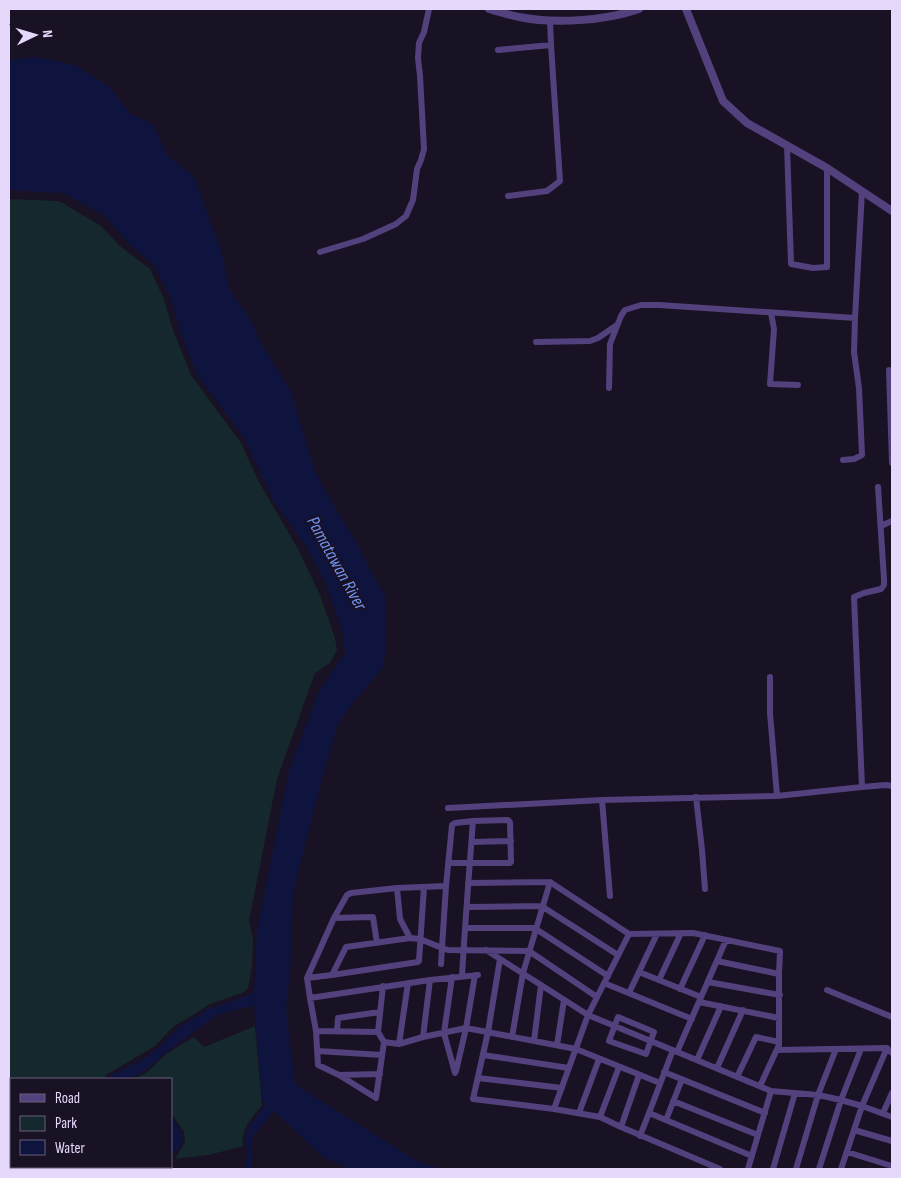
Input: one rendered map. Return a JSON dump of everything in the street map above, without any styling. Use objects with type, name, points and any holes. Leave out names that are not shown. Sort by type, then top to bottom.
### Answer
[{"type":"street","points":[[320,252],[364,239],[396,224],[406,216],[413,200],[417,169],[424,150],[418,58],[419,43],[424,32],[429,9]]},
{"type":"street","points":[[489,9],[519,17],[550,20],[591,19],[639,9]]},
{"type":"street","points":[[686,9],[723,101],[747,123],[827,168],[892,210]]},
{"type":"street","points":[[508,196],[547,191],[560,181],[550,20]]},
{"type":"street","points":[[498,50],[551,45]]},
{"type":"street","points":[[787,145],[791,264],[813,268],[826,267],[827,168]]},
{"type":"street","points":[[843,460],[854,460],[862,455],[859,388],[854,352],[862,191]]},
{"type":"street","points":[[609,388],[610,344],[625,310],[641,305],[855,318]]},
{"type":"street","points":[[771,313],[774,329],[770,384],[798,385]]},
{"type":"street","points":[[536,342],[590,341],[618,325]]},
{"type":"street","points":[[889,370],[892,463]]},
{"type":"street","points":[[862,787],[854,597],[881,590],[884,585],[878,487]]},
{"type":"street","points":[[881,526],[892,521]]},
{"type":"street","points":[[770,677],[770,713],[777,796]]},
{"type":"street","points":[[448,808],[602,800],[777,796],[862,787],[892,786]]},
{"type":"street","points":[[696,797],[705,889]]},
{"type":"street","points":[[602,800],[610,896]]},
{"type":"street","points":[[441,964],[446,886],[448,863],[452,825],[473,821],[508,820],[510,822],[510,863],[448,863]]},
{"type":"street","points":[[462,976],[473,821]]},
{"type":"street","points":[[472,842],[511,841]]},
{"type":"street","points":[[468,883],[550,882],[629,934],[693,933],[780,950],[779,1045],[760,1086]]},
{"type":"street","points":[[512,1037],[523,974],[550,882]]},
{"type":"street","points":[[307,978],[418,962],[424,886]]},
{"type":"street","points":[[383,986],[378,1032],[384,1042],[376,1098],[339,1075],[318,1065],[316,1030],[307,978],[334,918],[347,895],[397,888],[446,886]]},
{"type":"street","points":[[397,888],[400,919],[410,938]]},
{"type":"street","points":[[467,907],[543,907],[618,955]]},
{"type":"street","points":[[334,918],[373,918],[377,943]]},
{"type":"street","points":[[465,928],[536,929],[608,976]]},
{"type":"street","points":[[659,980],[681,933]]},
{"type":"street","points":[[554,1109],[588,1015],[629,934]]},
{"type":"street","points":[[629,993],[657,934]]},
{"type":"street","points":[[680,989],[705,935]]},
{"type":"street","points":[[332,975],[346,947],[410,938],[420,939],[448,950],[529,951],[597,997]]},
{"type":"street","points":[[640,1136],[664,1072],[692,1018],[726,940]]},
{"type":"street","points":[[486,950],[588,1015],[771,1091],[818,1095],[862,1106],[892,1117]]},
{"type":"street","points":[[500,959],[488,1032],[474,1099],[600,1117],[640,1136],[720,1169]]},
{"type":"street","points":[[717,961],[779,974]]},
{"type":"street","points":[[639,972],[700,999],[721,1006],[779,1018]]},
{"type":"street","points":[[310,998],[383,986],[452,977],[477,975],[455,1073],[444,1033],[452,977]]},
{"type":"street","points":[[422,1037],[430,980]]},
{"type":"street","points":[[708,982],[780,995]]},
{"type":"street","points":[[399,1044],[408,983]]},
{"type":"street","points":[[604,983],[692,1018]]},
{"type":"street","points":[[534,1041],[541,985]]},
{"type":"street","points":[[827,990],[892,1017]]},
{"type":"street","points":[[557,1045],[564,1000]]},
{"type":"street","points":[[696,1060],[721,1006]]},
{"type":"street","points":[[717,1068],[743,1010]]},
{"type":"street","points":[[338,1031],[338,1018],[380,1012]]},
{"type":"street","points":[[614,1026],[609,1040],[646,1054],[651,1041]]},
{"type":"street","points":[[384,1042],[399,1044],[466,1028],[576,1049],[660,1084]]},
{"type":"street","points":[[316,1030],[378,1032]]},
{"type":"street","points":[[737,1076],[756,1037],[779,1042]]},
{"type":"street","points":[[796,1169],[818,1095],[836,1049]]},
{"type":"street","points":[[777,1050],[861,1049],[890,1051],[862,1106],[841,1169]]},
{"type":"street","points":[[819,1169],[841,1100],[861,1049]]},
{"type":"street","points":[[318,1051],[382,1054]]},
{"type":"street","points":[[483,1055],[569,1068]]},
{"type":"street","points":[[580,1113],[599,1059]]},
{"type":"street","points":[[600,1117],[619,1067]]},
{"type":"street","points":[[664,1072],[765,1113]]},
{"type":"street","points":[[339,1075],[380,1074]]},
{"type":"street","points":[[621,1127],[640,1075]]},
{"type":"street","points":[[478,1078],[562,1088]]},
{"type":"street","points":[[666,1120],[682,1080]]},
{"type":"street","points":[[748,1169],[771,1091]]},
{"type":"street","points":[[773,1169],[795,1093]]},
{"type":"street","points":[[883,1113],[892,1093]]},
{"type":"street","points":[[673,1101],[758,1135]]},
{"type":"street","points":[[648,1113],[752,1156]]},
{"type":"street","points":[[854,1130],[892,1141]]},
{"type":"street","points":[[847,1152],[892,1166]]},
{"type":"green space","points":[[9,199],[59,201],[101,226],[120,246],[150,269],[164,299],[172,327],[191,375],[241,443],[259,482],[298,549],[320,595],[335,638],[337,650],[330,663],[315,673],[277,779],[249,921],[253,940],[252,966],[248,989],[242,993],[210,1004],[174,1026],[155,1046],[106,1075],[105,1078],[10,1078],[9,1136]]},
{"type":"green space","points":[[255,1026],[262,1106],[245,1129],[243,1146],[209,1155],[175,1159],[185,1142],[184,1132],[172,1114],[172,1078],[135,1078],[146,1073],[166,1054],[194,1037],[204,1047]]},
{"type":"water","name":"Pamatawan River","points":[[36,57],[75,65],[110,87],[130,114],[153,124],[167,155],[195,178],[221,249],[229,289],[249,317],[260,341],[291,392],[315,471],[386,597],[386,646],[383,668],[339,722],[323,775],[293,892],[290,974],[286,1008],[295,1084],[415,1160],[441,1169],[350,1169],[323,1157],[274,1111],[252,1138],[253,1157],[251,1169],[244,1169],[247,1155],[245,1142],[247,1132],[265,1105],[262,1098],[254,1005],[217,1015],[164,1054],[146,1070],[132,1078],[109,1078],[111,1075],[146,1058],[180,1026],[206,1010],[254,993],[257,929],[289,771],[318,693],[345,653],[343,634],[326,584],[304,543],[274,502],[244,438],[196,373],[179,328],[170,296],[153,264],[128,243],[104,215],[63,193],[9,190],[9,60]]},
{"type":"water","points":[[172,1117],[182,1136],[181,1146],[172,1154]]}]
